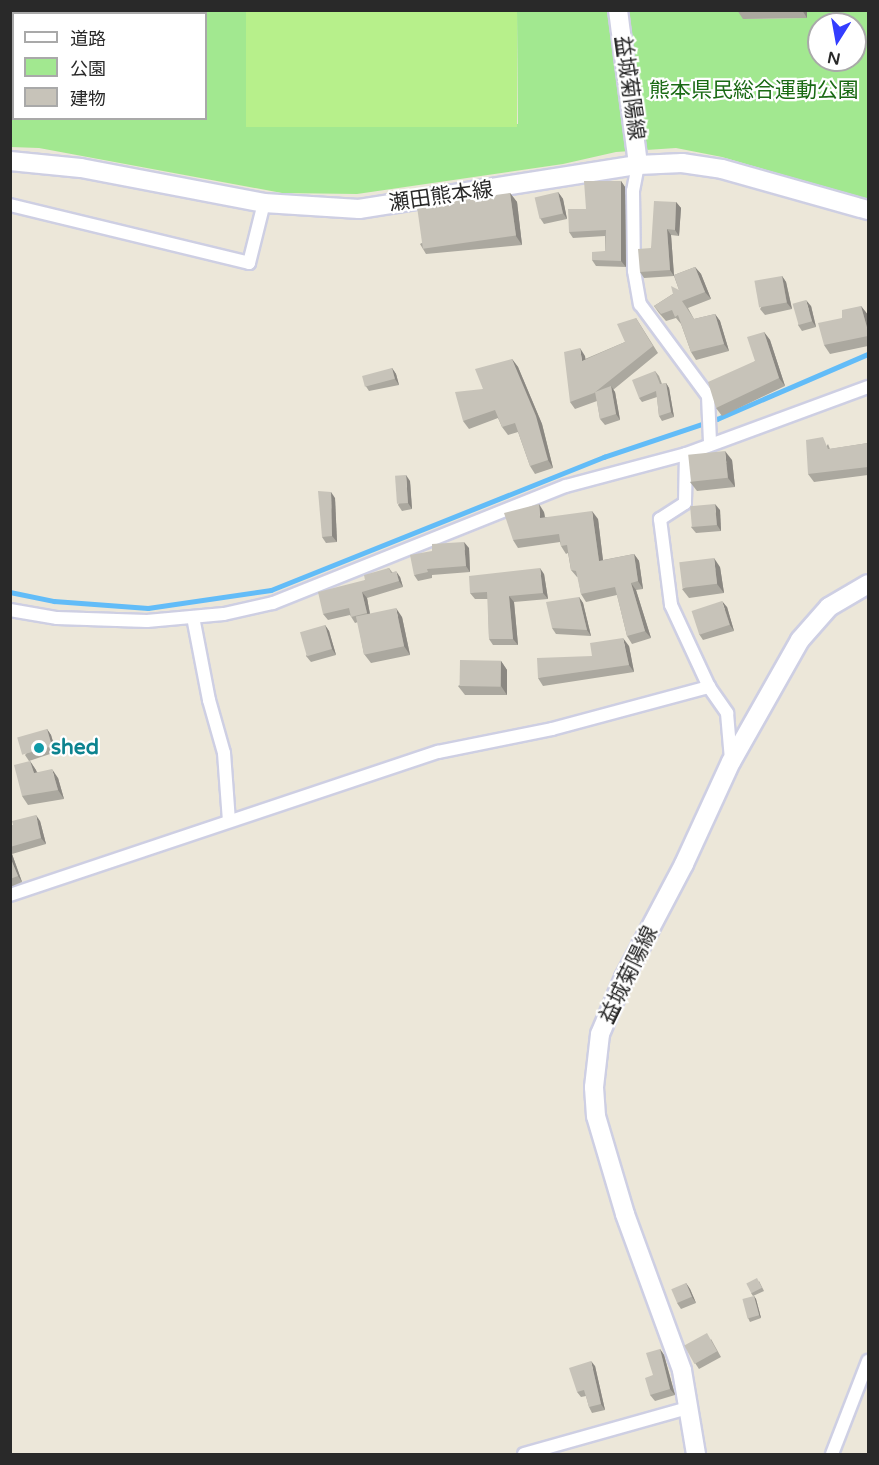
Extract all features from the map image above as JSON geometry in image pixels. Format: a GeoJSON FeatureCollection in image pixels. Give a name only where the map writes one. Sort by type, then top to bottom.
{"type":"FeatureCollection","features":[{"type":"Feature","properties":{"kind":"main road","name":"益城菊陽線"},"geometry":{"type":"LineString","coordinates":[[618,10],[638,165]]}},
{"type":"Feature","properties":{"kind":"main road","name":"瀬田熊本線"},"geometry":{"type":"LineString","coordinates":[[10,160],[81,168],[264,203],[359,209],[638,165],[682,163],[722,169],[868,210]]}},
{"type":"Feature","properties":{"kind":"main road","name":"益城菊陽線"},"geometry":{"type":"LineString","coordinates":[[696,1455],[682,1370],[625,1214],[596,1116],[596,1061],[610,1009],[731,762],[800,640],[829,607],[868,584]]}},
{"type":"Feature","properties":{"kind":"street"},"geometry":{"type":"LineString","coordinates":[[638,165],[633,191],[633,225],[634,271],[640,304],[708,396],[710,442]]}},
{"type":"Feature","properties":{"kind":"street"},"geometry":{"type":"LineString","coordinates":[[10,205],[249,263],[264,203]]}},
{"type":"Feature","properties":{"kind":"street"},"geometry":{"type":"LineString","coordinates":[[10,610],[57,618],[147,621],[193,617],[273,603],[566,486],[686,454],[710,442],[868,387]]}},
{"type":"Feature","properties":{"kind":"street"},"geometry":{"type":"LineString","coordinates":[[686,454],[685,503],[660,519],[671,605],[709,687],[727,712],[731,762]]}},
{"type":"Feature","properties":{"kind":"street"},"geometry":{"type":"LineString","coordinates":[[193,617],[208,700],[224,753],[229,822]]}},
{"type":"Feature","properties":{"kind":"street"},"geometry":{"type":"LineString","coordinates":[[10,894],[438,752],[552,729],[709,687]]}},
{"type":"Feature","properties":{"kind":"street"},"geometry":{"type":"LineString","coordinates":[[832,1455],[868,1361]]}},
{"type":"Feature","properties":{"kind":"street"},"geometry":{"type":"LineString","coordinates":[[524,1455],[688,1408]]}},
{"type":"Feature","properties":{"kind":"green space"},"geometry":{"type":"Polygon","coordinates":[[[133,10],[134,12],[12,12],[11,110],[11,11],[133,10]]]}},
{"type":"Feature","properties":{"kind":"green space","name":"熊本県民総合運動公園"},"geometry":{"type":"Polygon","coordinates":[[[743,10],[743,19],[807,18],[807,72],[867,72],[867,12],[807,11],[868,11],[868,200],[722,157],[676,148],[616,152],[563,164],[357,194],[282,193],[39,148],[11,147],[11,110],[12,120],[207,120],[207,12],[133,11],[246,11],[247,127],[518,124],[517,11],[743,10]]]}},
{"type":"Feature","properties":{"kind":"green space"},"geometry":{"type":"Polygon","coordinates":[[[246,11],[517,11],[517,127],[246,127],[246,11]]]}},
{"type":"Feature","properties":{"kind":"building"},"geometry":{"type":"Polygon","coordinates":[[[584,181],[621,181],[621,261],[592,260],[592,252],[605,251],[606,230],[569,232],[568,209],[586,209],[584,181]]]}},
{"type":"Feature","properties":{"kind":"building"},"geometry":{"type":"Polygon","coordinates":[[[558,192],[563,213],[540,219],[535,197],[558,192]]]}},
{"type":"Feature","properties":{"kind":"building"},"geometry":{"type":"Polygon","coordinates":[[[510,193],[516,236],[423,249],[417,206],[510,193]]]}},
{"type":"Feature","properties":{"kind":"building"},"geometry":{"type":"Polygon","coordinates":[[[654,201],[676,202],[675,230],[667,229],[670,270],[640,272],[638,249],[651,248],[654,201]]]}},
{"type":"Feature","properties":{"kind":"building"},"geometry":{"type":"Polygon","coordinates":[[[695,267],[705,292],[682,301],[694,319],[715,314],[724,344],[691,352],[678,315],[675,317],[672,310],[661,314],[654,306],[673,294],[671,286],[679,290],[674,275],[695,267]]]}},
{"type":"Feature","properties":{"kind":"building"},"geometry":{"type":"Polygon","coordinates":[[[782,276],[787,303],[759,307],[754,281],[782,276]]]}},
{"type":"Feature","properties":{"kind":"building"},"geometry":{"type":"Polygon","coordinates":[[[806,300],[812,321],[799,325],[793,304],[806,300]]]}},
{"type":"Feature","properties":{"kind":"building"},"geometry":{"type":"Polygon","coordinates":[[[861,306],[868,336],[824,345],[818,323],[842,318],[842,310],[861,306]]]}},
{"type":"Feature","properties":{"kind":"building"},"geometry":{"type":"Polygon","coordinates":[[[636,318],[653,346],[594,393],[570,402],[564,352],[580,348],[582,361],[625,342],[617,324],[636,318]]]}},
{"type":"Feature","properties":{"kind":"building"},"geometry":{"type":"Polygon","coordinates":[[[764,332],[779,378],[716,408],[708,382],[755,361],[747,337],[764,332]]]}},
{"type":"Feature","properties":{"kind":"building"},"geometry":{"type":"Polygon","coordinates":[[[512,359],[536,416],[548,460],[530,466],[515,423],[502,427],[495,410],[463,421],[455,392],[483,389],[475,369],[512,359]]]}},
{"type":"Feature","properties":{"kind":"building"},"geometry":{"type":"Polygon","coordinates":[[[392,368],[395,379],[365,387],[362,376],[392,368]]]}},
{"type":"Feature","properties":{"kind":"building"},"geometry":{"type":"Polygon","coordinates":[[[655,371],[660,384],[666,383],[671,412],[659,416],[656,391],[639,398],[632,380],[655,371]]]}},
{"type":"Feature","properties":{"kind":"building"},"geometry":{"type":"Polygon","coordinates":[[[611,386],[616,414],[600,419],[595,392],[611,386]]]}},
{"type":"Feature","properties":{"kind":"building"},"geometry":{"type":"Polygon","coordinates":[[[823,437],[828,449],[868,443],[868,467],[808,474],[806,440],[823,437]]]}},
{"type":"Feature","properties":{"kind":"building"},"geometry":{"type":"Polygon","coordinates":[[[725,451],[728,478],[691,482],[688,455],[725,451]]]}},
{"type":"Feature","properties":{"kind":"building"},"geometry":{"type":"Polygon","coordinates":[[[406,475],[408,503],[397,504],[395,476],[406,475]]]}},
{"type":"Feature","properties":{"kind":"building"},"geometry":{"type":"Polygon","coordinates":[[[318,491],[331,492],[332,536],[322,537],[318,491]]]}},
{"type":"Feature","properties":{"kind":"building"},"geometry":{"type":"Polygon","coordinates":[[[539,504],[540,518],[592,511],[599,561],[634,554],[638,581],[631,583],[645,631],[627,636],[615,587],[581,594],[576,571],[571,570],[567,545],[561,546],[559,534],[513,540],[504,513],[539,504]]]}},
{"type":"Feature","properties":{"kind":"building"},"geometry":{"type":"Polygon","coordinates":[[[715,504],[717,525],[692,527],[690,506],[715,504]]]}},
{"type":"Feature","properties":{"kind":"building"},"geometry":{"type":"Polygon","coordinates":[[[464,542],[466,566],[427,569],[428,572],[414,575],[410,555],[432,551],[432,544],[464,542]]]}},
{"type":"Feature","properties":{"kind":"building"},"geometry":{"type":"Polygon","coordinates":[[[714,558],[717,584],[682,588],[679,562],[714,558]]]}},
{"type":"Feature","properties":{"kind":"building"},"geometry":{"type":"Polygon","coordinates":[[[389,568],[391,573],[396,571],[399,581],[362,592],[367,613],[351,617],[349,608],[323,614],[318,592],[365,580],[364,575],[389,568]]]}},
{"type":"Feature","properties":{"kind":"building"},"geometry":{"type":"Polygon","coordinates":[[[540,568],[543,593],[509,596],[513,639],[489,639],[487,592],[470,593],[469,576],[540,568]]]}},
{"type":"Feature","properties":{"kind":"building"},"geometry":{"type":"Polygon","coordinates":[[[579,597],[587,630],[552,628],[546,602],[579,597]]]}},
{"type":"Feature","properties":{"kind":"building"},"geometry":{"type":"Polygon","coordinates":[[[722,601],[730,625],[699,635],[692,611],[722,601]]]}},
{"type":"Feature","properties":{"kind":"building"},"geometry":{"type":"Polygon","coordinates":[[[396,608],[404,646],[364,655],[356,617],[396,608]]]}},
{"type":"Feature","properties":{"kind":"building"},"geometry":{"type":"Polygon","coordinates":[[[325,625],[332,649],[307,656],[300,632],[325,625]]]}},
{"type":"Feature","properties":{"kind":"building"},"geometry":{"type":"Polygon","coordinates":[[[623,638],[629,665],[538,678],[537,658],[592,656],[590,643],[623,638]]]}},
{"type":"Feature","properties":{"kind":"building"},"geometry":{"type":"Polygon","coordinates":[[[460,660],[501,661],[501,687],[460,686],[460,660]]]}},
{"type":"Feature","properties":{"kind":"building"},"geometry":{"type":"Polygon","coordinates":[[[47,729],[52,746],[22,755],[17,738],[47,729]]]}},
{"type":"Feature","properties":{"kind":"building"},"geometry":{"type":"Polygon","coordinates":[[[30,761],[34,773],[52,769],[58,790],[22,796],[14,765],[30,761]]]}},
{"type":"Feature","properties":{"kind":"building"},"geometry":{"type":"Polygon","coordinates":[[[36,815],[41,838],[10,847],[12,821],[36,815]]]}},
{"type":"Feature","properties":{"kind":"building"},"geometry":{"type":"Polygon","coordinates":[[[10,857],[18,876],[10,879],[10,857]]]}},
{"type":"Feature","properties":{"kind":"building"},"geometry":{"type":"Polygon","coordinates":[[[757,1278],[762,1288],[751,1293],[746,1283],[757,1278]]]}},
{"type":"Feature","properties":{"kind":"building"},"geometry":{"type":"Polygon","coordinates":[[[686,1283],[692,1297],[677,1303],[671,1289],[686,1283]]]}},
{"type":"Feature","properties":{"kind":"building"},"geometry":{"type":"Polygon","coordinates":[[[754,1296],[759,1315],[748,1318],[742,1299],[754,1296]]]}},
{"type":"Feature","properties":{"kind":"building"},"geometry":{"type":"Polygon","coordinates":[[[707,1333],[717,1351],[694,1364],[684,1346],[707,1333]]]}},
{"type":"Feature","properties":{"kind":"building"},"geometry":{"type":"Polygon","coordinates":[[[660,1349],[670,1389],[650,1395],[645,1378],[653,1375],[646,1353],[660,1349]]]}},
{"type":"Feature","properties":{"kind":"building"},"geometry":{"type":"Polygon","coordinates":[[[591,1361],[601,1404],[589,1407],[584,1390],[577,1392],[569,1368],[591,1361]]]}},
{"type":"Feature","properties":{"kind":"waterway"},"geometry":{"type":"LineString","coordinates":[[10,592],[54,601],[148,608],[271,590],[604,457],[717,419],[868,354]]}},
{"type":"Feature","properties":{"kind":"place","name":"shed"},"geometry":{"type":"Point","coordinates":[39,748]}}]}
